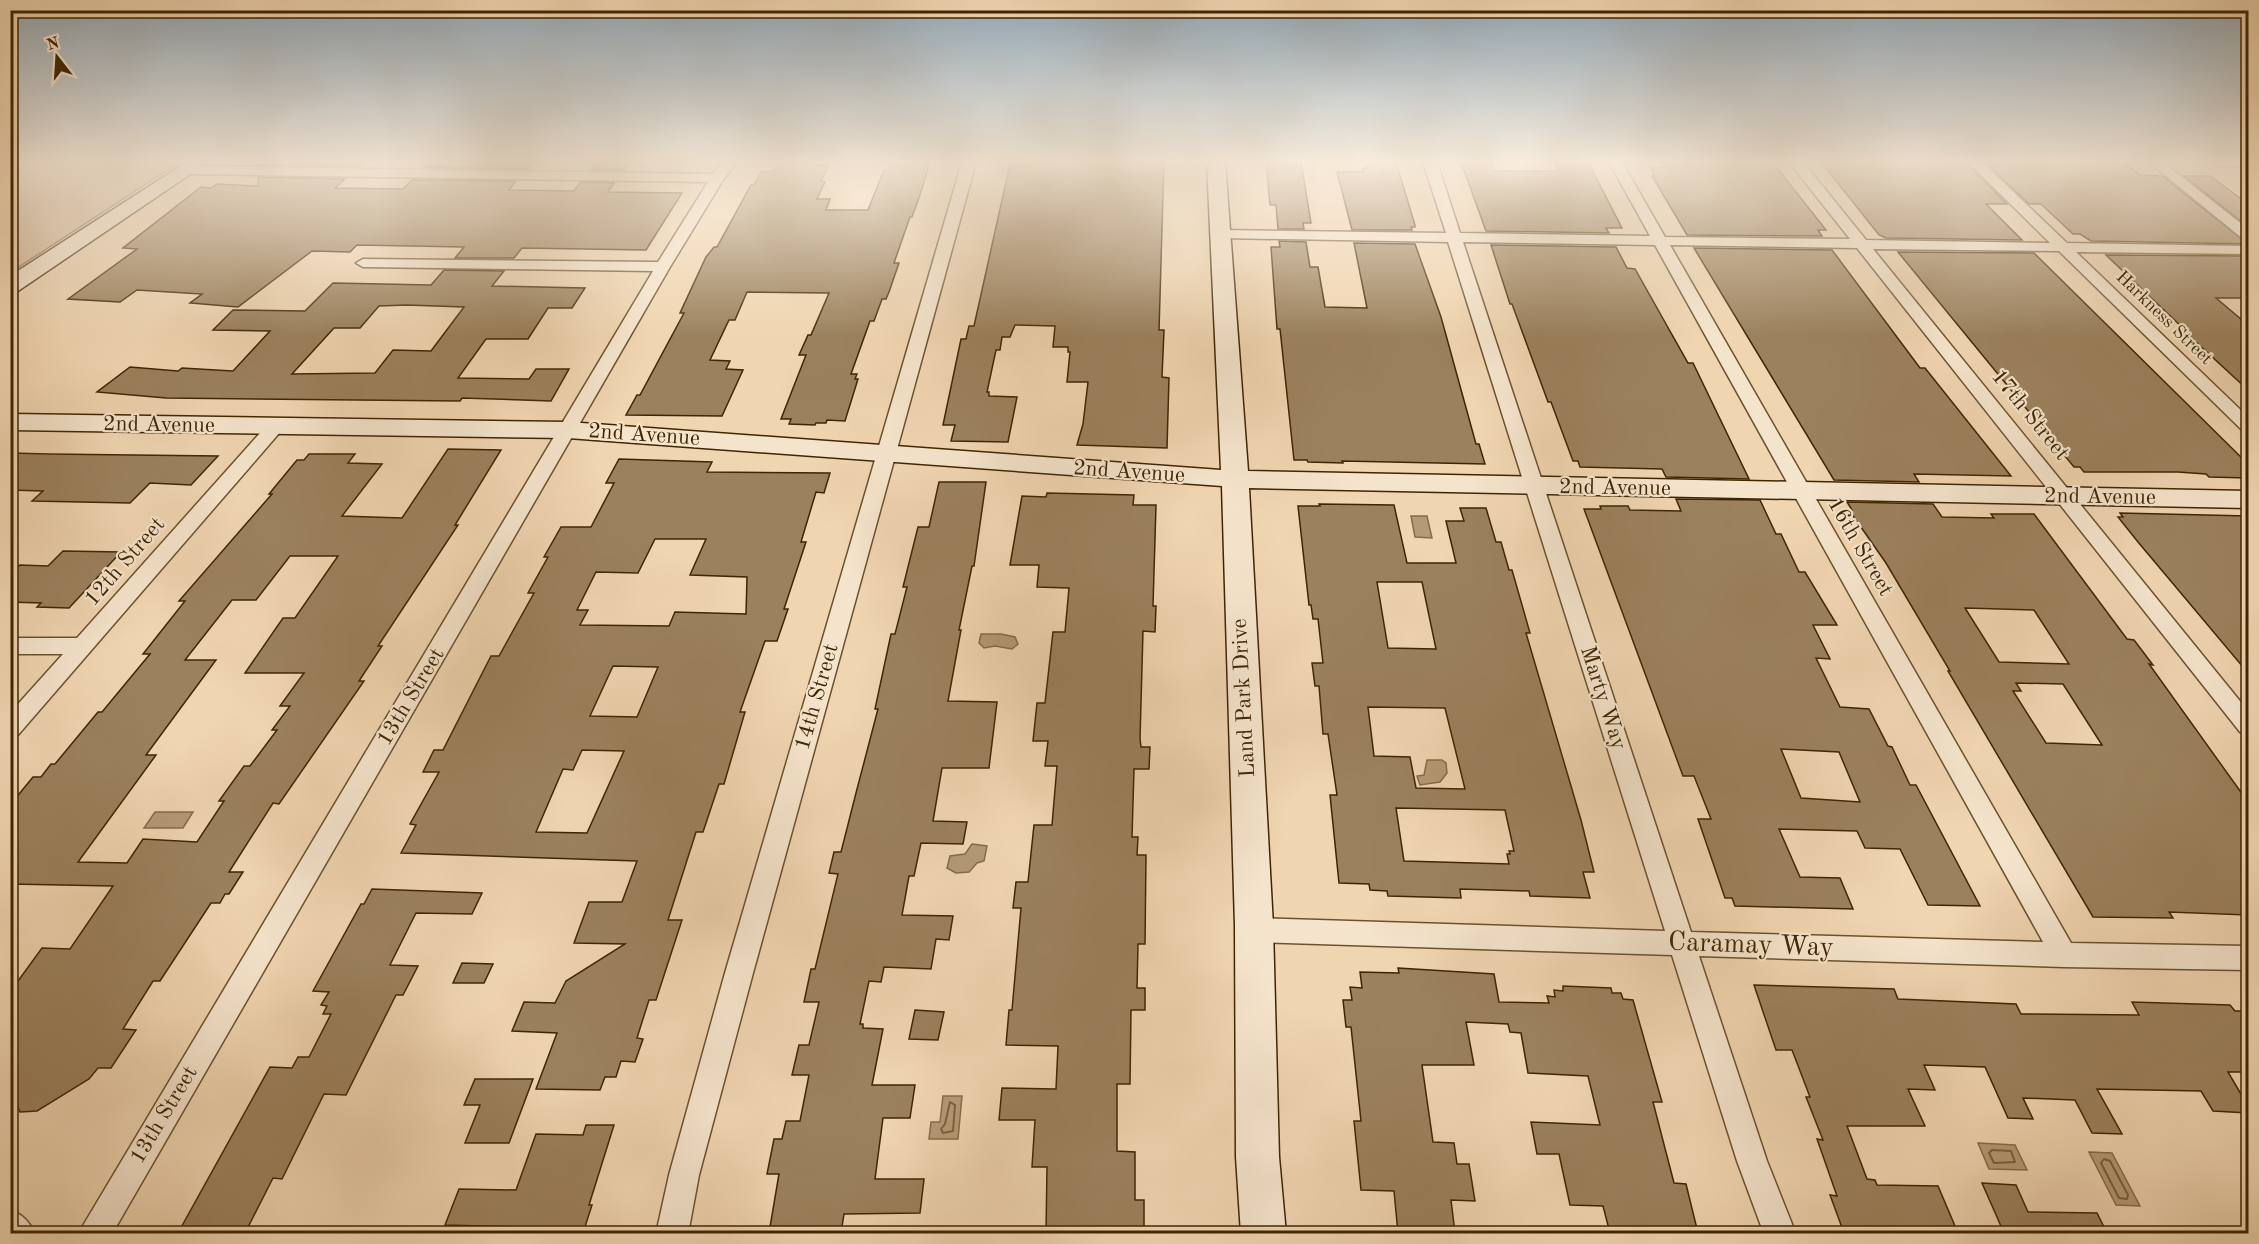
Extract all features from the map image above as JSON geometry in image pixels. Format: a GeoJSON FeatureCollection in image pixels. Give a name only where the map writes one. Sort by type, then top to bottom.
{"type":"FeatureCollection","features":[{"type":"Feature","properties":{"kind":"street"},"geometry":{"type":"LineString","coordinates":[[10,286],[111,220]]}},
{"type":"Feature","properties":{"kind":"street","name":"13th Street"},"geometry":{"type":"LineString","coordinates":[[94,1233],[693,220]]}},
{"type":"Feature","properties":{"kind":"street","name":"14th Street"},"geometry":{"type":"LineString","coordinates":[[672,1233],[684,1175],[730,1005],[952,220]]}},
{"type":"Feature","properties":{"kind":"street","name":"Land Park Drive"},"geometry":{"type":"LineString","coordinates":[[1220,220],[1254,930],[1257,1110],[1264,1233]]}},
{"type":"Feature","properties":{"kind":"street","name":"Marty Way"},"geometry":{"type":"LineString","coordinates":[[1449,220],[1752,1161],[1780,1233]]}},
{"type":"Feature","properties":{"kind":"street","name":"16th Street"},"geometry":{"type":"LineString","coordinates":[[1649,220],[2064,955]]}},
{"type":"Feature","properties":{"kind":"street","name":"17th Street"},"geometry":{"type":"LineString","coordinates":[[1844,220],[2248,726]]}},
{"type":"Feature","properties":{"kind":"street","name":"Harkness Street"},"geometry":{"type":"LineString","coordinates":[[2036,220],[2248,426]]}},
{"type":"Feature","properties":{"kind":"street"},"geometry":{"type":"LineString","coordinates":[[2228,220],[2248,236]]}},
{"type":"Feature","properties":{"kind":"street"},"geometry":{"type":"LineString","coordinates":[[1221,234],[2248,250]]}},
{"type":"Feature","properties":{"kind":"street"},"geometry":{"type":"LineString","coordinates":[[363,263],[663,267]]}},
{"type":"Feature","properties":{"kind":"street","name":"2nd Avenue"},"geometry":{"type":"LineString","coordinates":[[10,422],[568,430],[1234,479],[2248,500]]}},
{"type":"Feature","properties":{"kind":"street","name":"12th Street"},"geometry":{"type":"LineString","coordinates":[[10,729],[276,427]]}},
{"type":"Feature","properties":{"kind":"street"},"geometry":{"type":"LineString","coordinates":[[10,646],[82,646]]}},
{"type":"Feature","properties":{"kind":"street","name":"Caramay Way"},"geometry":{"type":"LineString","coordinates":[[1254,930],[2064,955],[2248,958]]}},
{"type":"Feature","properties":{"kind":"street"},"geometry":{"type":"LineString","coordinates":[[10,1225],[19,1233]]}},
{"type":"Feature","properties":{"kind":"shaded area"},"geometry":{"type":"Polygon","coordinates":[[[11,220],[91,220],[11,272],[11,220]]]}},
{"type":"Feature","properties":{"kind":"water"},"geometry":{"type":"Polygon","coordinates":[[[1411,516],[1427,516],[1432,538],[1415,537],[1411,516]]]}},
{"type":"Feature","properties":{"kind":"water"},"geometry":{"type":"Polygon","coordinates":[[[981,634],[1015,637],[1018,644],[1012,649],[995,646],[984,648],[979,643],[981,634]]]}},
{"type":"Feature","properties":{"kind":"water"},"geometry":{"type":"Polygon","coordinates":[[[1427,760],[1442,760],[1446,763],[1447,773],[1440,782],[1420,785],[1417,776],[1424,775],[1427,760]]]}},
{"type":"Feature","properties":{"kind":"water"},"geometry":{"type":"Polygon","coordinates":[[[155,812],[193,812],[183,828],[144,828],[155,812]]]}},
{"type":"Feature","properties":{"kind":"water"},"geometry":{"type":"Polygon","coordinates":[[[972,844],[987,846],[984,861],[977,863],[969,872],[956,873],[947,868],[950,856],[965,854],[972,844]]]}},
{"type":"Feature","properties":{"kind":"water"},"geometry":{"type":"Polygon","coordinates":[[[943,1096],[962,1096],[958,1139],[929,1139],[931,1122],[940,1122],[943,1096]]]}},
{"type":"Feature","properties":{"kind":"water"},"geometry":{"type":"Polygon","coordinates":[[[1978,1143],[2015,1145],[2027,1170],[1989,1169],[1978,1143]]]}},
{"type":"Feature","properties":{"kind":"water"},"geometry":{"type":"Polygon","coordinates":[[[2089,1152],[2112,1153],[2140,1206],[2116,1205],[2089,1152]]]}},
{"type":"Feature","properties":{"kind":"building"},"geometry":{"type":"Polygon","coordinates":[[[159,220],[665,220],[646,250],[522,248],[514,258],[455,258],[464,247],[357,245],[350,252],[312,251],[238,307],[190,303],[202,294],[137,290],[120,302],[68,299],[137,249],[123,248],[159,220]]]}},
{"type":"Feature","properties":{"kind":"building"},"geometry":{"type":"Polygon","coordinates":[[[732,220],[909,220],[894,263],[899,263],[889,292],[886,299],[882,299],[874,321],[870,321],[851,374],[857,374],[855,379],[858,379],[845,421],[827,420],[826,423],[815,425],[789,424],[791,419],[781,419],[806,355],[799,355],[808,335],[811,335],[829,293],[747,292],[735,320],[729,320],[710,360],[730,361],[726,369],[743,370],[722,416],[626,415],[637,395],[640,395],[684,313],[680,313],[706,257],[714,247],[717,247],[732,220]]]}},
{"type":"Feature","properties":{"kind":"building"},"geometry":{"type":"Polygon","coordinates":[[[998,220],[1162,220],[1159,330],[1164,330],[1162,377],[1169,378],[1167,448],[1077,445],[1083,424],[1088,382],[1067,382],[1070,352],[1068,352],[1068,347],[1053,347],[1055,326],[1015,325],[1010,337],[1002,337],[1000,350],[996,350],[987,392],[989,396],[1017,397],[1008,442],[951,441],[955,425],[943,425],[961,339],[966,339],[969,326],[974,326],[998,220]]]}},
{"type":"Feature","properties":{"kind":"building"},"geometry":{"type":"Polygon","coordinates":[[[1277,220],[1311,220],[1311,223],[1303,223],[1304,229],[1278,229],[1277,220]]]}},
{"type":"Feature","properties":{"kind":"building"},"geometry":{"type":"Polygon","coordinates":[[[1349,220],[1414,220],[1415,225],[1411,227],[1412,230],[1352,230],[1349,220]]]}},
{"type":"Feature","properties":{"kind":"building"},"geometry":{"type":"Polygon","coordinates":[[[1482,220],[1618,220],[1622,228],[1606,228],[1609,233],[1486,231],[1482,220]]]}},
{"type":"Feature","properties":{"kind":"building"},"geometry":{"type":"Polygon","coordinates":[[[1678,220],[1818,220],[1826,230],[1818,230],[1822,236],[1687,235],[1678,220]]]}},
{"type":"Feature","properties":{"kind":"building"},"geometry":{"type":"Polygon","coordinates":[[[1867,220],[2002,220],[2022,240],[1886,238],[1879,235],[1867,220]]]}},
{"type":"Feature","properties":{"kind":"building"},"geometry":{"type":"Polygon","coordinates":[[[2058,220],[2218,220],[2248,244],[2091,241],[2080,234],[2073,234],[2058,220]]]}},
{"type":"Feature","properties":{"kind":"building"},"geometry":{"type":"Polygon","coordinates":[[[2239,220],[2248,220],[2248,227],[2239,220]]]}},
{"type":"Feature","properties":{"kind":"building"},"geometry":{"type":"Polygon","coordinates":[[[1279,241],[1306,242],[1310,267],[1318,267],[1325,307],[1367,308],[1354,243],[1415,244],[1441,317],[1476,444],[1479,444],[1485,464],[1342,461],[1343,463],[1294,460],[1280,329],[1277,329],[1271,247],[1280,247],[1279,241]]]}},
{"type":"Feature","properties":{"kind":"building"},"geometry":{"type":"Polygon","coordinates":[[[1491,245],[1616,247],[1627,268],[1635,269],[1688,363],[1693,363],[1749,479],[1666,477],[1662,469],[1580,467],[1578,461],[1573,461],[1551,402],[1548,402],[1512,304],[1510,304],[1491,245]]]}},
{"type":"Feature","properties":{"kind":"building"},"geometry":{"type":"Polygon","coordinates":[[[1694,248],[1832,250],[1920,368],[1925,368],[2011,476],[1914,474],[1919,482],[1834,480],[1694,248]]]}},
{"type":"Feature","properties":{"kind":"building"},"geometry":{"type":"Polygon","coordinates":[[[1898,252],[2034,253],[2248,464],[2248,478],[2209,477],[2206,474],[2178,472],[2084,472],[2080,467],[2074,467],[1898,252]]]}},
{"type":"Feature","properties":{"kind":"building"},"geometry":{"type":"Polygon","coordinates":[[[2106,255],[2248,256],[2248,298],[2216,298],[2248,325],[2248,390],[2183,330],[2185,330],[2106,255]]]}},
{"type":"Feature","properties":{"kind":"building"},"geometry":{"type":"Polygon","coordinates":[[[444,270],[504,271],[492,286],[585,288],[572,308],[548,308],[528,339],[486,339],[458,378],[529,379],[536,369],[569,369],[551,401],[462,398],[460,401],[166,398],[97,392],[130,367],[178,371],[182,368],[233,371],[270,331],[213,330],[233,310],[305,311],[333,283],[431,285],[444,270]],[[379,306],[360,328],[334,328],[292,374],[375,373],[393,350],[431,351],[464,307],[379,306]]]}},
{"type":"Feature","properties":{"kind":"building"},"geometry":{"type":"Polygon","coordinates":[[[448,449],[501,450],[455,525],[458,525],[378,646],[382,646],[359,681],[364,681],[279,804],[273,803],[229,872],[243,872],[229,894],[225,894],[220,903],[211,903],[160,981],[153,981],[123,1029],[136,1030],[111,1068],[98,1068],[89,1079],[37,1111],[20,1112],[14,1098],[10,1096],[10,992],[42,948],[70,949],[113,886],[10,884],[10,805],[33,777],[41,777],[51,764],[55,764],[98,712],[102,712],[150,654],[143,654],[185,601],[179,601],[272,494],[269,494],[297,460],[304,460],[309,454],[355,454],[348,463],[382,464],[342,516],[402,518],[448,449]],[[290,556],[256,600],[232,600],[185,660],[216,660],[146,755],[156,755],[78,862],[127,863],[143,839],[197,842],[224,801],[219,801],[244,766],[250,766],[277,730],[272,730],[290,706],[280,706],[304,673],[245,673],[283,618],[295,618],[338,556],[290,556]]]}},
{"type":"Feature","properties":{"kind":"building"},"geometry":{"type":"Polygon","coordinates":[[[10,453],[218,456],[191,485],[150,483],[130,503],[32,501],[43,491],[10,490],[10,453]]]}},
{"type":"Feature","properties":{"kind":"building"},"geometry":{"type":"Polygon","coordinates":[[[619,459],[712,462],[707,472],[830,473],[824,493],[816,492],[801,542],[806,542],[784,609],[788,609],[777,641],[765,641],[740,712],[745,712],[724,784],[719,784],[703,832],[696,832],[668,920],[682,920],[656,1000],[649,1000],[637,1038],[643,1039],[635,1062],[621,1061],[616,1077],[605,1077],[600,1090],[536,1089],[557,1033],[512,1031],[524,1002],[555,1003],[566,981],[625,944],[574,943],[589,902],[622,902],[637,861],[401,853],[416,825],[410,824],[439,772],[423,772],[434,750],[443,750],[491,656],[499,656],[534,593],[528,593],[561,527],[591,527],[614,483],[606,483],[619,459]],[[655,539],[638,573],[596,572],[577,610],[588,610],[580,625],[669,626],[675,612],[746,614],[747,577],[690,575],[706,539],[655,539]],[[613,666],[590,716],[637,717],[658,667],[613,666]],[[582,750],[573,770],[563,769],[536,832],[587,833],[624,751],[582,750]]]}},
{"type":"Feature","properties":{"kind":"building"},"geometry":{"type":"Polygon","coordinates":[[[939,482],[986,482],[974,566],[972,566],[959,630],[961,630],[948,701],[997,702],[989,768],[942,768],[933,821],[967,822],[963,844],[921,843],[914,876],[909,876],[902,915],[953,916],[949,940],[936,939],[931,969],[884,967],[881,982],[869,981],[860,1024],[863,1024],[863,1028],[883,1029],[872,1085],[915,1085],[910,1118],[883,1118],[875,1179],[924,1179],[920,1213],[844,1214],[841,1233],[769,1233],[779,1174],[767,1174],[774,1139],[782,1139],[786,1121],[800,1121],[809,1075],[792,1075],[799,1045],[809,1045],[819,1002],[804,1002],[811,969],[815,969],[838,874],[829,873],[834,852],[841,852],[878,709],[875,709],[891,634],[895,634],[907,587],[903,587],[918,527],[929,527],[939,482]]]}},
{"type":"Feature","properties":{"kind":"building"},"geometry":{"type":"Polygon","coordinates":[[[1047,493],[1134,495],[1133,505],[1156,505],[1153,606],[1156,606],[1155,632],[1143,631],[1140,739],[1141,747],[1150,747],[1149,769],[1134,769],[1132,837],[1138,837],[1137,855],[1146,855],[1145,944],[1138,944],[1137,988],[1145,988],[1145,1010],[1131,1010],[1130,1084],[1117,1084],[1117,1151],[1135,1152],[1135,1200],[1144,1200],[1144,1230],[1137,1230],[1137,1233],[1046,1233],[1047,1167],[1032,1167],[1035,1120],[999,1120],[1002,1088],[1056,1089],[1058,1046],[1006,1045],[1009,1010],[1012,1010],[1021,908],[1013,908],[1016,882],[1028,882],[1034,825],[1052,825],[1057,766],[1045,766],[1048,741],[1033,741],[1037,703],[1045,703],[1053,632],[1065,632],[1069,588],[1037,587],[1039,565],[1010,565],[1022,496],[1046,497],[1047,493]]]}},
{"type":"Feature","properties":{"kind":"building"},"geometry":{"type":"Polygon","coordinates":[[[1676,499],[1760,500],[1776,534],[1781,534],[1799,572],[1805,572],[1837,625],[1813,625],[1830,659],[1816,658],[1840,707],[1869,709],[1888,746],[1892,747],[1910,785],[1916,785],[1980,906],[1928,905],[1900,849],[1865,848],[1857,831],[1779,829],[1800,877],[1840,878],[1853,909],[1735,906],[1732,898],[1725,898],[1698,819],[1711,819],[1694,776],[1683,776],[1584,509],[1601,509],[1600,506],[1628,506],[1630,510],[1681,511],[1676,499]],[[1781,749],[1801,798],[1860,802],[1839,752],[1781,749]]]}},
{"type":"Feature","properties":{"kind":"building"},"geometry":{"type":"Polygon","coordinates":[[[1847,502],[1933,504],[1942,517],[1994,518],[1991,514],[2034,514],[2127,639],[2134,640],[2153,665],[2149,664],[2248,802],[2248,915],[2169,912],[2173,918],[2093,917],[1886,563],[1849,510],[1852,510],[1847,502]],[[1965,608],[1999,662],[2069,664],[2034,610],[1965,608]],[[2016,683],[2021,691],[2013,691],[2046,743],[2102,745],[2063,684],[2016,683]]]}},
{"type":"Feature","properties":{"kind":"building"},"geometry":{"type":"Polygon","coordinates":[[[1319,504],[1394,505],[1407,563],[1456,563],[1446,521],[1464,521],[1460,508],[1486,508],[1496,542],[1501,542],[1509,570],[1512,570],[1530,633],[1526,633],[1581,820],[1594,872],[1583,872],[1590,898],[1530,896],[1529,891],[1460,889],[1461,898],[1388,896],[1387,891],[1370,890],[1369,884],[1339,883],[1330,795],[1337,795],[1328,734],[1323,734],[1319,686],[1315,686],[1312,663],[1323,663],[1318,619],[1313,619],[1311,605],[1309,605],[1298,506],[1320,506],[1319,504]],[[1377,582],[1388,648],[1436,649],[1422,582],[1377,582]],[[1368,707],[1374,756],[1410,757],[1416,788],[1465,789],[1445,708],[1368,707]],[[1396,808],[1404,861],[1509,864],[1507,854],[1510,854],[1509,851],[1514,851],[1505,810],[1396,808]]]}},
{"type":"Feature","properties":{"kind":"building"},"geometry":{"type":"Polygon","coordinates":[[[2120,513],[2248,516],[2248,673],[2118,517],[2123,517],[2120,513]]]}},
{"type":"Feature","properties":{"kind":"building"},"geometry":{"type":"Polygon","coordinates":[[[63,551],[121,552],[69,608],[37,607],[41,603],[10,602],[10,574],[20,565],[48,566],[63,551]]]}},
{"type":"Feature","properties":{"kind":"building"},"geometry":{"type":"Polygon","coordinates":[[[372,889],[482,893],[472,914],[416,913],[390,965],[418,966],[403,995],[396,995],[346,1095],[324,1094],[282,1179],[273,1178],[245,1233],[178,1233],[270,1067],[292,1068],[298,1057],[309,1057],[331,1014],[323,1014],[327,1006],[321,1005],[329,992],[313,991],[361,904],[364,904],[372,889]]]}},
{"type":"Feature","properties":{"kind":"building"},"geometry":{"type":"Polygon","coordinates":[[[462,963],[493,964],[484,983],[453,983],[462,963]]]}},
{"type":"Feature","properties":{"kind":"building"},"geometry":{"type":"Polygon","coordinates":[[[1398,968],[1494,974],[1499,1002],[1549,1003],[1547,996],[1555,997],[1554,990],[1563,991],[1563,986],[1611,988],[1612,993],[1621,993],[1623,999],[1633,1000],[1662,1102],[1653,1102],[1674,1183],[1686,1184],[1698,1233],[1610,1233],[1603,1206],[1570,1205],[1559,1154],[1537,1154],[1531,1122],[1600,1125],[1588,1076],[1528,1073],[1521,1033],[1510,1032],[1508,1024],[1466,1022],[1474,1065],[1422,1065],[1433,1142],[1454,1143],[1457,1164],[1469,1164],[1475,1201],[1451,1200],[1455,1233],[1398,1233],[1394,1191],[1361,1190],[1354,1121],[1361,1121],[1351,1027],[1346,1027],[1343,1000],[1352,1000],[1350,987],[1362,988],[1360,972],[1399,973],[1398,968]]]}},
{"type":"Feature","properties":{"kind":"building"},"geometry":{"type":"Polygon","coordinates":[[[1754,985],[1894,989],[1898,999],[2016,1004],[2021,1014],[2139,1015],[2132,1002],[2230,1005],[2235,1011],[2248,1011],[2248,1072],[2228,1072],[2248,1106],[2248,1113],[2213,1111],[2201,1091],[2097,1089],[2122,1134],[2092,1133],[2075,1100],[2023,1098],[2033,1119],[2008,1118],[1985,1067],[1924,1065],[1935,1090],[1908,1089],[1925,1126],[1847,1126],[1867,1179],[1875,1180],[1877,1185],[1938,1186],[1958,1233],[1844,1233],[1830,1195],[1837,1196],[1817,1139],[1823,1140],[1806,1097],[1810,1097],[1792,1050],[1776,1050],[1754,985]]]}},
{"type":"Feature","properties":{"kind":"building"},"geometry":{"type":"Polygon","coordinates":[[[915,1010],[944,1012],[938,1040],[909,1039],[915,1010]]]}},
{"type":"Feature","properties":{"kind":"building"},"geometry":{"type":"Polygon","coordinates":[[[475,1079],[533,1079],[509,1143],[465,1143],[480,1105],[464,1105],[475,1079]]]}},
{"type":"Feature","properties":{"kind":"building"},"geometry":{"type":"Polygon","coordinates":[[[586,1125],[614,1125],[589,1205],[592,1205],[583,1233],[522,1233],[524,1227],[445,1225],[459,1189],[516,1190],[536,1134],[583,1135],[586,1125]]]}},
{"type":"Feature","properties":{"kind":"building"},"geometry":{"type":"Polygon","coordinates":[[[1982,1183],[2016,1185],[2028,1212],[2097,1213],[2107,1233],[2004,1233],[1982,1183]]]}}]}
